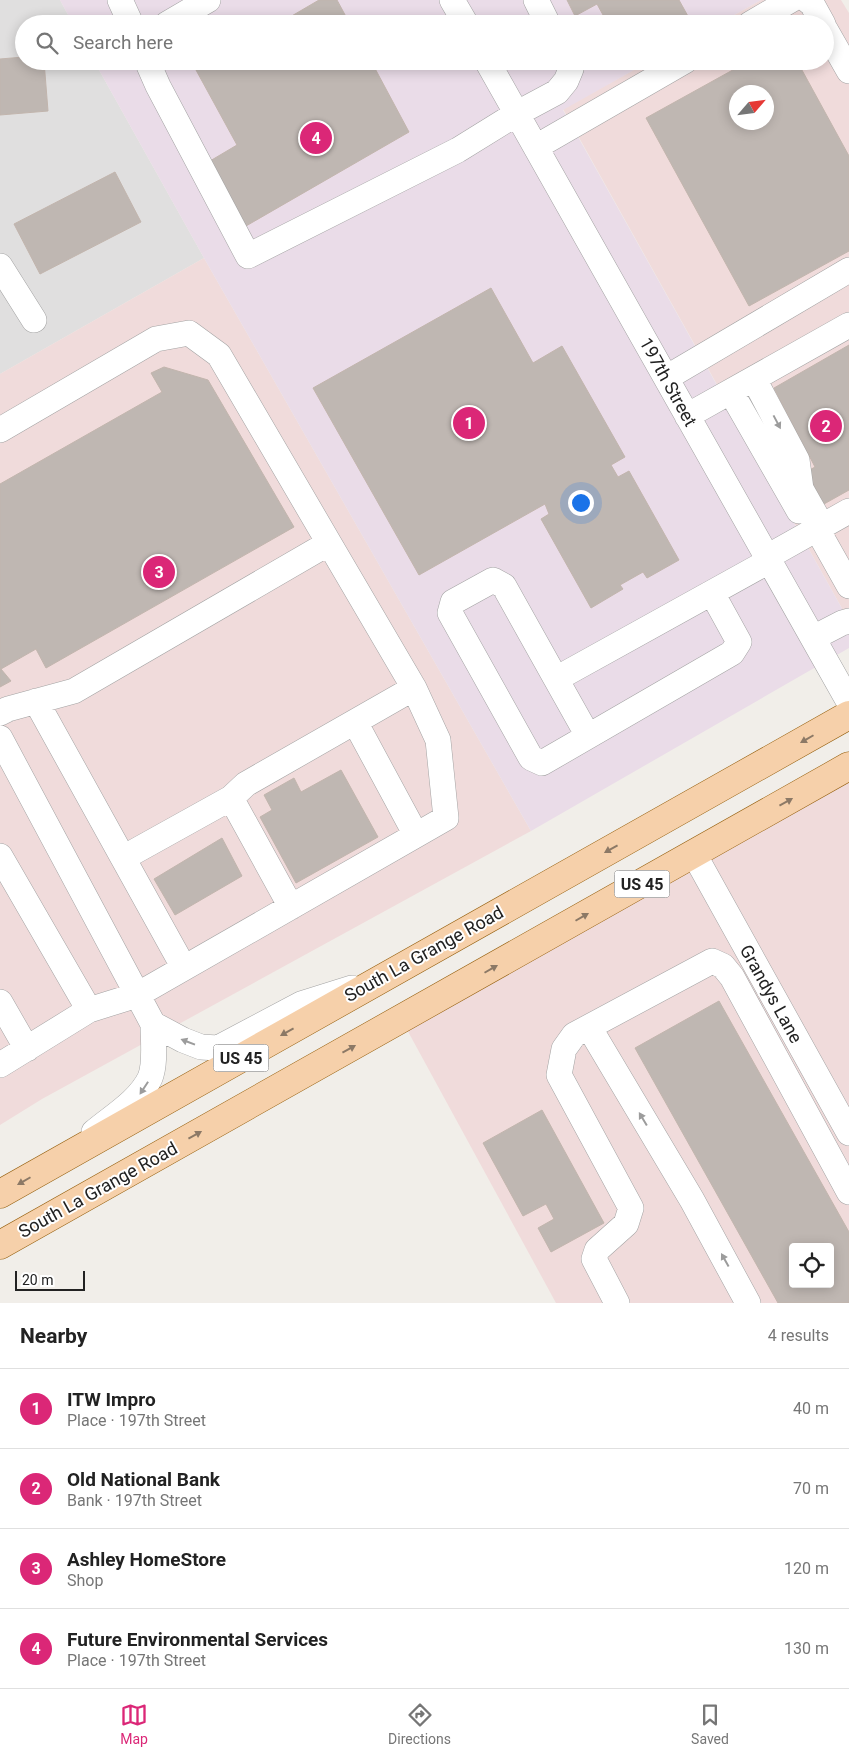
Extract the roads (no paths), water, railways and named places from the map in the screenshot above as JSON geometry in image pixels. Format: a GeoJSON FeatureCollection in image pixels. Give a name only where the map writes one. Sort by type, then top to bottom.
{"type":"FeatureCollection","features":[{"type":"Feature","properties":{"kind":"main road","name":"South La Grange Road"},"geometry":{"type":"LineString","coordinates":[[0,1194],[849,715]]}},
{"type":"Feature","properties":{"kind":"main road","name":"South La Grange Road"},"geometry":{"type":"LineString","coordinates":[[0,1245],[849,766]]}},
{"type":"Feature","properties":{"kind":"street"},"geometry":{"type":"LineString","coordinates":[[120,0],[127,15]]}},
{"type":"Feature","properties":{"kind":"street"},"geometry":{"type":"LineString","coordinates":[[182,15],[208,0]]}},
{"type":"Feature","properties":{"kind":"street"},"geometry":{"type":"LineString","coordinates":[[452,0],[461,15]]}},
{"type":"Feature","properties":{"kind":"street"},"geometry":{"type":"LineString","coordinates":[[536,0],[544,15]]}},
{"type":"Feature","properties":{"kind":"street"},"geometry":{"type":"LineString","coordinates":[[765,15],[791,0]]}},
{"type":"Feature","properties":{"kind":"street"},"geometry":{"type":"LineString","coordinates":[[807,0],[812,4],[818,15]]}},
{"type":"Feature","properties":{"kind":"street"},"geometry":{"type":"LineString","coordinates":[[834,44],[849,71]]}},
{"type":"Feature","properties":{"kind":"street"},"geometry":{"type":"LineString","coordinates":[[151,70],[248,256],[458,150],[516,114],[557,92],[566,81],[570,70]]}},
{"type":"Feature","properties":{"kind":"street","name":"197th Street"},"geometry":{"type":"LineString","coordinates":[[492,70],[849,702]]}},
{"type":"Feature","properties":{"kind":"street"},"geometry":{"type":"LineString","coordinates":[[536,148],[670,70]]}},
{"type":"Feature","properties":{"kind":"street"},"geometry":{"type":"LineString","coordinates":[[0,266],[34,320]]}},
{"type":"Feature","properties":{"kind":"street"},"geometry":{"type":"LineString","coordinates":[[666,378],[849,270]]}},
{"type":"Feature","properties":{"kind":"street"},"geometry":{"type":"LineString","coordinates":[[688,416],[849,325]]}},
{"type":"Feature","properties":{"kind":"street"},"geometry":{"type":"LineString","coordinates":[[0,430],[156,339],[189,333],[219,355],[414,688],[438,740],[446,818],[137,995],[89,1010],[0,1065]]}},
{"type":"Feature","properties":{"kind":"street"},"geometry":{"type":"LineString","coordinates":[[754,379],[797,460],[801,489],[817,529]]}},
{"type":"Feature","properties":{"kind":"street"},"geometry":{"type":"LineString","coordinates":[[731,392],[817,529],[849,586]]}},
{"type":"Feature","properties":{"kind":"street"},"geometry":{"type":"LineString","coordinates":[[556,679],[712,593],[849,511]]}},
{"type":"Feature","properties":{"kind":"street"},"geometry":{"type":"LineString","coordinates":[[0,713],[8,709],[74,691],[329,543]]}},
{"type":"Feature","properties":{"kind":"street"},"geometry":{"type":"LineString","coordinates":[[588,736],[504,586],[493,580],[453,602],[450,614],[531,758],[542,763],[732,653],[739,642],[712,593]]}},
{"type":"Feature","properties":{"kind":"street"},"geometry":{"type":"LineString","coordinates":[[813,638],[849,621]]}},
{"type":"Feature","properties":{"kind":"street"},"geometry":{"type":"LineString","coordinates":[[123,858],[231,798],[246,784],[414,688]]}},
{"type":"Feature","properties":{"kind":"street"},"geometry":{"type":"LineString","coordinates":[[36,701],[184,968]]}},
{"type":"Feature","properties":{"kind":"street"},"geometry":{"type":"LineString","coordinates":[[355,722],[416,835]]}},
{"type":"Feature","properties":{"kind":"street"},"geometry":{"type":"LineString","coordinates":[[0,738],[153,1024],[154,1054],[150,1077],[138,1096],[53,1164]]}},
{"type":"Feature","properties":{"kind":"street"},"geometry":{"type":"LineString","coordinates":[[231,798],[291,907]]}},
{"type":"Feature","properties":{"kind":"street","name":"Grandys Lane"},"geometry":{"type":"LineString","coordinates":[[694,854],[840,1097],[849,1134]]}},
{"type":"Feature","properties":{"kind":"street"},"geometry":{"type":"LineString","coordinates":[[0,856],[89,1010]]}},
{"type":"Feature","properties":{"kind":"street"},"geometry":{"type":"LineString","coordinates":[[617,1303],[594,1259],[597,1250],[626,1224],[631,1208],[559,1076],[564,1050],[574,1035],[712,961],[716,962],[732,977],[849,1192]]}},
{"type":"Feature","properties":{"kind":"street"},"geometry":{"type":"LineString","coordinates":[[153,1024],[183,1040],[201,1046],[218,1048],[301,1004],[379,980]]}},
{"type":"Feature","properties":{"kind":"street"},"geometry":{"type":"LineString","coordinates":[[0,1002],[27,1049]]}},
{"type":"Feature","properties":{"kind":"street"},"geometry":{"type":"LineString","coordinates":[[589,1027],[692,1200],[748,1303]]}},
{"type":"Feature","properties":{"kind":"place","name":"Future Environmental Services"},"geometry":{"type":"Point","coordinates":[316,138]}},
{"type":"Feature","properties":{"kind":"place","name":"ITW Impro"},"geometry":{"type":"Point","coordinates":[469,423]}},
{"type":"Feature","properties":{"kind":"place","name":"Old National Bank"},"geometry":{"type":"Point","coordinates":[826,426]}},
{"type":"Feature","properties":{"kind":"place","name":"Ashley HomeStore"},"geometry":{"type":"Point","coordinates":[159,572]}}]}
